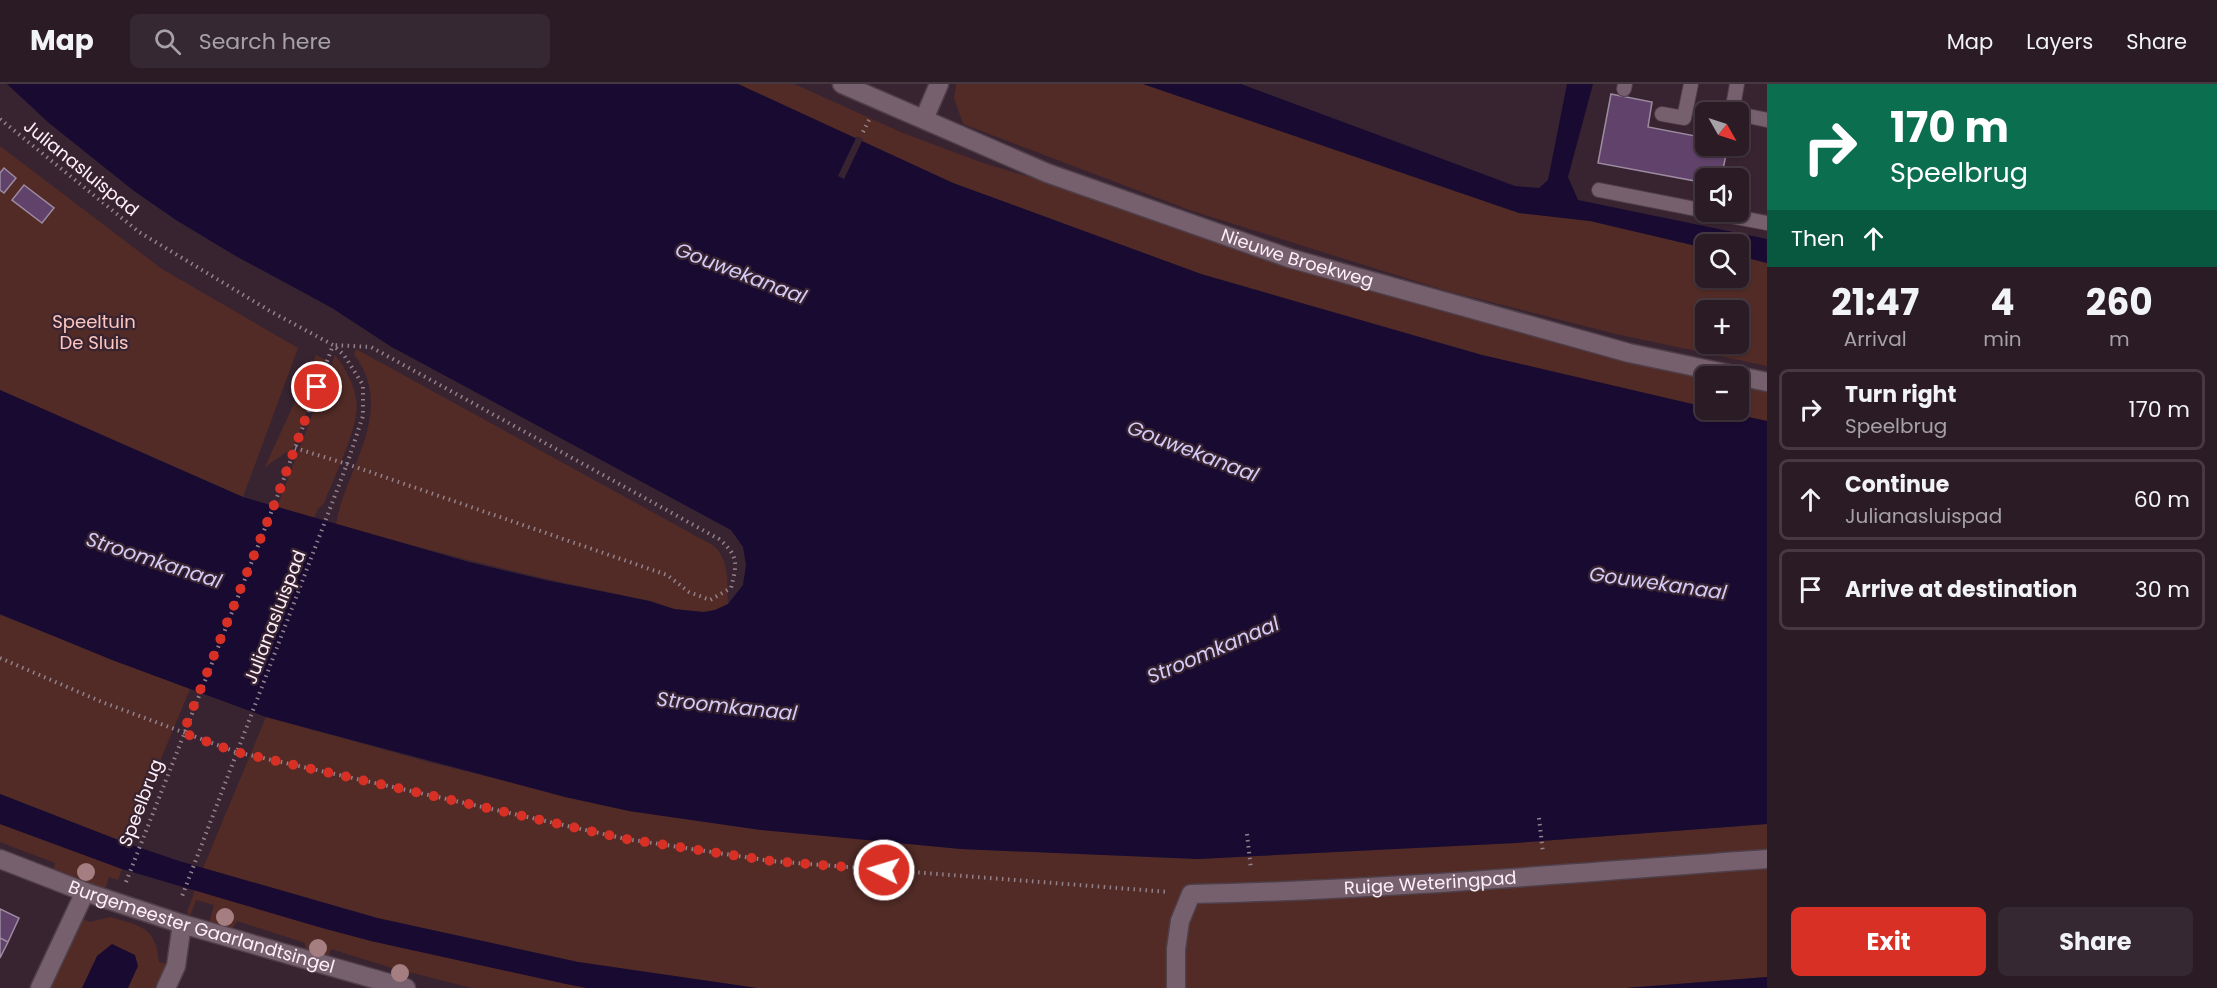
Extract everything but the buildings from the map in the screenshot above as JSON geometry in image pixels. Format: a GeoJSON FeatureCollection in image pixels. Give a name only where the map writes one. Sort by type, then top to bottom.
{"type":"FeatureCollection","features":[{"type":"Feature","properties":{"kind":"street","name":"Nieuwe Broekweg"},"geometry":{"type":"LineString","coordinates":[[842,84],[1047,173],[1289,258],[1629,353],[1767,382]]}},
{"type":"Feature","properties":{"kind":"street"},"geometry":{"type":"LineString","coordinates":[[924,119],[939,84]]}},
{"type":"Feature","properties":{"kind":"street","name":"Burgemeester Gaarlandtsingel"},"geometry":{"type":"LineString","coordinates":[[0,859],[85,892],[182,924],[406,988]]}},
{"type":"Feature","properties":{"kind":"street","name":"Ruige Weteringpad"},"geometry":{"type":"LineString","coordinates":[[1191,894],[1254,893],[1767,859]]}},
{"type":"Feature","properties":{"kind":"street"},"geometry":{"type":"LineString","coordinates":[[40,988],[85,892]]}},
{"type":"Feature","properties":{"kind":"street"},"geometry":{"type":"LineString","coordinates":[[1176,988],[1176,949],[1180,921],[1191,894]]}},
{"type":"Feature","properties":{"kind":"street"},"geometry":{"type":"LineString","coordinates":[[166,988],[176,966],[182,924]]}},
{"type":"Feature","properties":{"kind":"lane"},"geometry":{"type":"LineString","coordinates":[[1662,114],[1684,118],[1691,84]]}},
{"type":"Feature","properties":{"kind":"lane"},"geometry":{"type":"LineString","coordinates":[[1734,102],[1737,84]]}},
{"type":"Feature","properties":{"kind":"lane"},"geometry":{"type":"LineString","coordinates":[[1749,116],[1767,120]]}},
{"type":"Feature","properties":{"kind":"lane"},"geometry":{"type":"LineString","coordinates":[[1599,190],[1695,209]]}},
{"type":"Feature","properties":{"kind":"lane"},"geometry":{"type":"LineString","coordinates":[[1749,219],[1767,223]]}},
{"type":"Feature","properties":{"kind":"path","name":"Julianasluispad"},"geometry":{"type":"LineString","coordinates":[[0,119],[139,232],[270,311],[333,345],[344,355],[363,385],[363,416],[330,514],[179,903]]}},
{"type":"Feature","properties":{"kind":"path"},"geometry":{"type":"LineString","coordinates":[[333,345],[371,347],[719,539],[730,549],[736,565],[731,588],[710,600],[690,592],[667,575],[295,448],[333,345]]}},
{"type":"Feature","properties":{"kind":"path","name":"Speelbrug"},"geometry":{"type":"LineString","coordinates":[[126,882],[295,448]]}},
{"type":"Feature","properties":{"kind":"path"},"geometry":{"type":"LineString","coordinates":[[0,657],[102,702],[236,752],[626,839],[771,861],[1191,894]]}},
{"type":"Feature","properties":{"kind":"path"},"geometry":{"type":"LineString","coordinates":[[1539,818],[1545,875]]}},
{"type":"Feature","properties":{"kind":"path"},"geometry":{"type":"LineString","coordinates":[[1247,834],[1254,893]]}},
{"type":"Feature","properties":{"kind":"green space"},"geometry":{"type":"Polygon","coordinates":[[[738,84],[794,84],[903,133],[983,163],[1056,185],[1354,286],[1695,373],[1695,405],[1482,355],[1201,274],[953,183],[738,84]]]}},
{"type":"Feature","properties":{"kind":"green space"},"geometry":{"type":"Polygon","coordinates":[[[956,84],[1143,84],[1519,213],[1590,221],[1695,246],[1695,288],[1749,288],[1749,258],[1767,263],[1767,366],[1710,354],[1749,354],[1749,300],[1695,300],[1695,351],[1616,334],[1447,291],[1192,211],[963,124],[954,98],[956,84]]]}},
{"type":"Feature","properties":{"kind":"green space","name":"Speeltuin De Sluis"},"geometry":{"type":"Polygon","coordinates":[[[0,146],[162,269],[298,348],[243,497],[0,390],[0,146]]]}},
{"type":"Feature","properties":{"kind":"green space"},"geometry":{"type":"Polygon","coordinates":[[[356,349],[714,546],[725,565],[728,604],[706,612],[672,608],[478,563],[336,524],[341,502],[365,439],[370,418],[371,397],[366,376],[354,354],[356,349]]]}},
{"type":"Feature","properties":{"kind":"green space"},"geometry":{"type":"Polygon","coordinates":[[[316,355],[326,360],[293,448],[265,467],[316,355]]]}},
{"type":"Feature","properties":{"kind":"green space"},"geometry":{"type":"Polygon","coordinates":[[[335,355],[348,375],[354,391],[356,415],[351,436],[324,503],[314,518],[277,507],[335,355]]]}},
{"type":"Feature","properties":{"kind":"green space"},"geometry":{"type":"Polygon","coordinates":[[[1749,382],[1767,386],[1767,421],[1749,417],[1749,382]]]}},
{"type":"Feature","properties":{"kind":"green space"},"geometry":{"type":"Polygon","coordinates":[[[0,615],[190,689],[126,843],[0,794],[0,615]]]}},
{"type":"Feature","properties":{"kind":"green space"},"geometry":{"type":"Polygon","coordinates":[[[266,717],[432,763],[629,811],[761,830],[961,849],[1198,859],[1515,843],[1767,824],[1767,977],[1626,988],[757,988],[578,962],[378,918],[203,868],[266,717]]]}},
{"type":"Feature","properties":{"kind":"green space"},"geometry":{"type":"Polygon","coordinates":[[[0,824],[122,869],[118,880],[109,877],[105,889],[53,872],[55,863],[0,842],[0,824]]]}},
{"type":"Feature","properties":{"kind":"green space"},"geometry":{"type":"Polygon","coordinates":[[[195,890],[371,941],[587,988],[472,988],[409,972],[403,981],[392,978],[392,968],[331,949],[328,958],[306,952],[305,943],[237,921],[232,929],[209,923],[214,905],[196,900],[190,916],[187,912],[195,890]]]}},
{"type":"Feature","properties":{"kind":"green space"},"geometry":{"type":"Polygon","coordinates":[[[110,917],[138,926],[150,934],[159,962],[167,964],[156,988],[48,988],[81,919],[90,922],[110,917]]]}},
{"type":"Feature","properties":{"kind":"water"},"geometry":{"type":"Polygon","coordinates":[[[7,84],[738,84],[953,183],[1201,274],[1482,355],[1695,405],[1695,420],[1749,420],[1749,417],[1767,421],[1767,824],[1515,843],[1198,859],[961,849],[761,830],[629,811],[565,797],[266,717],[112,660],[0,614],[0,390],[243,497],[469,562],[545,580],[650,601],[674,609],[704,612],[728,604],[743,585],[746,565],[743,547],[731,530],[390,346],[332,308],[234,255],[134,191],[49,123],[7,84]]]}},
{"type":"Feature","properties":{"kind":"water"},"geometry":{"type":"Polygon","coordinates":[[[1143,84],[1241,84],[1515,186],[1539,188],[1548,180],[1567,84],[1593,84],[1568,177],[1578,200],[1743,234],[1695,234],[1695,246],[1590,221],[1519,213],[1143,84]]]}},
{"type":"Feature","properties":{"kind":"water"},"geometry":{"type":"Polygon","coordinates":[[[1749,235],[1767,239],[1767,263],[1749,258],[1749,235]]]}},
{"type":"Feature","properties":{"kind":"water"},"geometry":{"type":"Polygon","coordinates":[[[0,794],[179,861],[377,918],[578,962],[757,988],[587,988],[371,941],[122,869],[0,824],[0,794]]]}},
{"type":"Feature","properties":{"kind":"water"},"geometry":{"type":"Polygon","coordinates":[[[112,944],[135,955],[138,966],[128,988],[82,988],[97,956],[112,944]]]}},
{"type":"Feature","properties":{"kind":"water"},"geometry":{"type":"Polygon","coordinates":[[[1767,977],[1767,988],[1626,988],[1767,977]]]}},
{"type":"Feature","properties":{"kind":"pier"},"geometry":{"type":"Polygon","coordinates":[[[857,136],[863,139],[844,179],[838,176],[857,136]]]}},
{"type":"Feature","properties":{"kind":"route"},"geometry":{"type":"LineString","coordinates":[[317,387],[276,500],[183,733],[236,752],[626,839],[771,861],[884,870]]}},
{"type":"Feature","properties":{"kind":"water label","name":"Gouwekanaal"},"geometry":{"type":"Point","coordinates":[741,273]}},
{"type":"Feature","properties":{"kind":"water label","name":"Gouwekanaal"},"geometry":{"type":"Point","coordinates":[1193,451]}},
{"type":"Feature","properties":{"kind":"water label","name":"Stroomkanaal"},"geometry":{"type":"Point","coordinates":[154,560]}},
{"type":"Feature","properties":{"kind":"water label","name":"Gouwekanaal"},"geometry":{"type":"Point","coordinates":[1658,583]}},
{"type":"Feature","properties":{"kind":"water label","name":"Stroomkanaal"},"geometry":{"type":"Point","coordinates":[1213,650]}},
{"type":"Feature","properties":{"kind":"water label","name":"Stroomkanaal"},"geometry":{"type":"Point","coordinates":[727,706]}}]}
